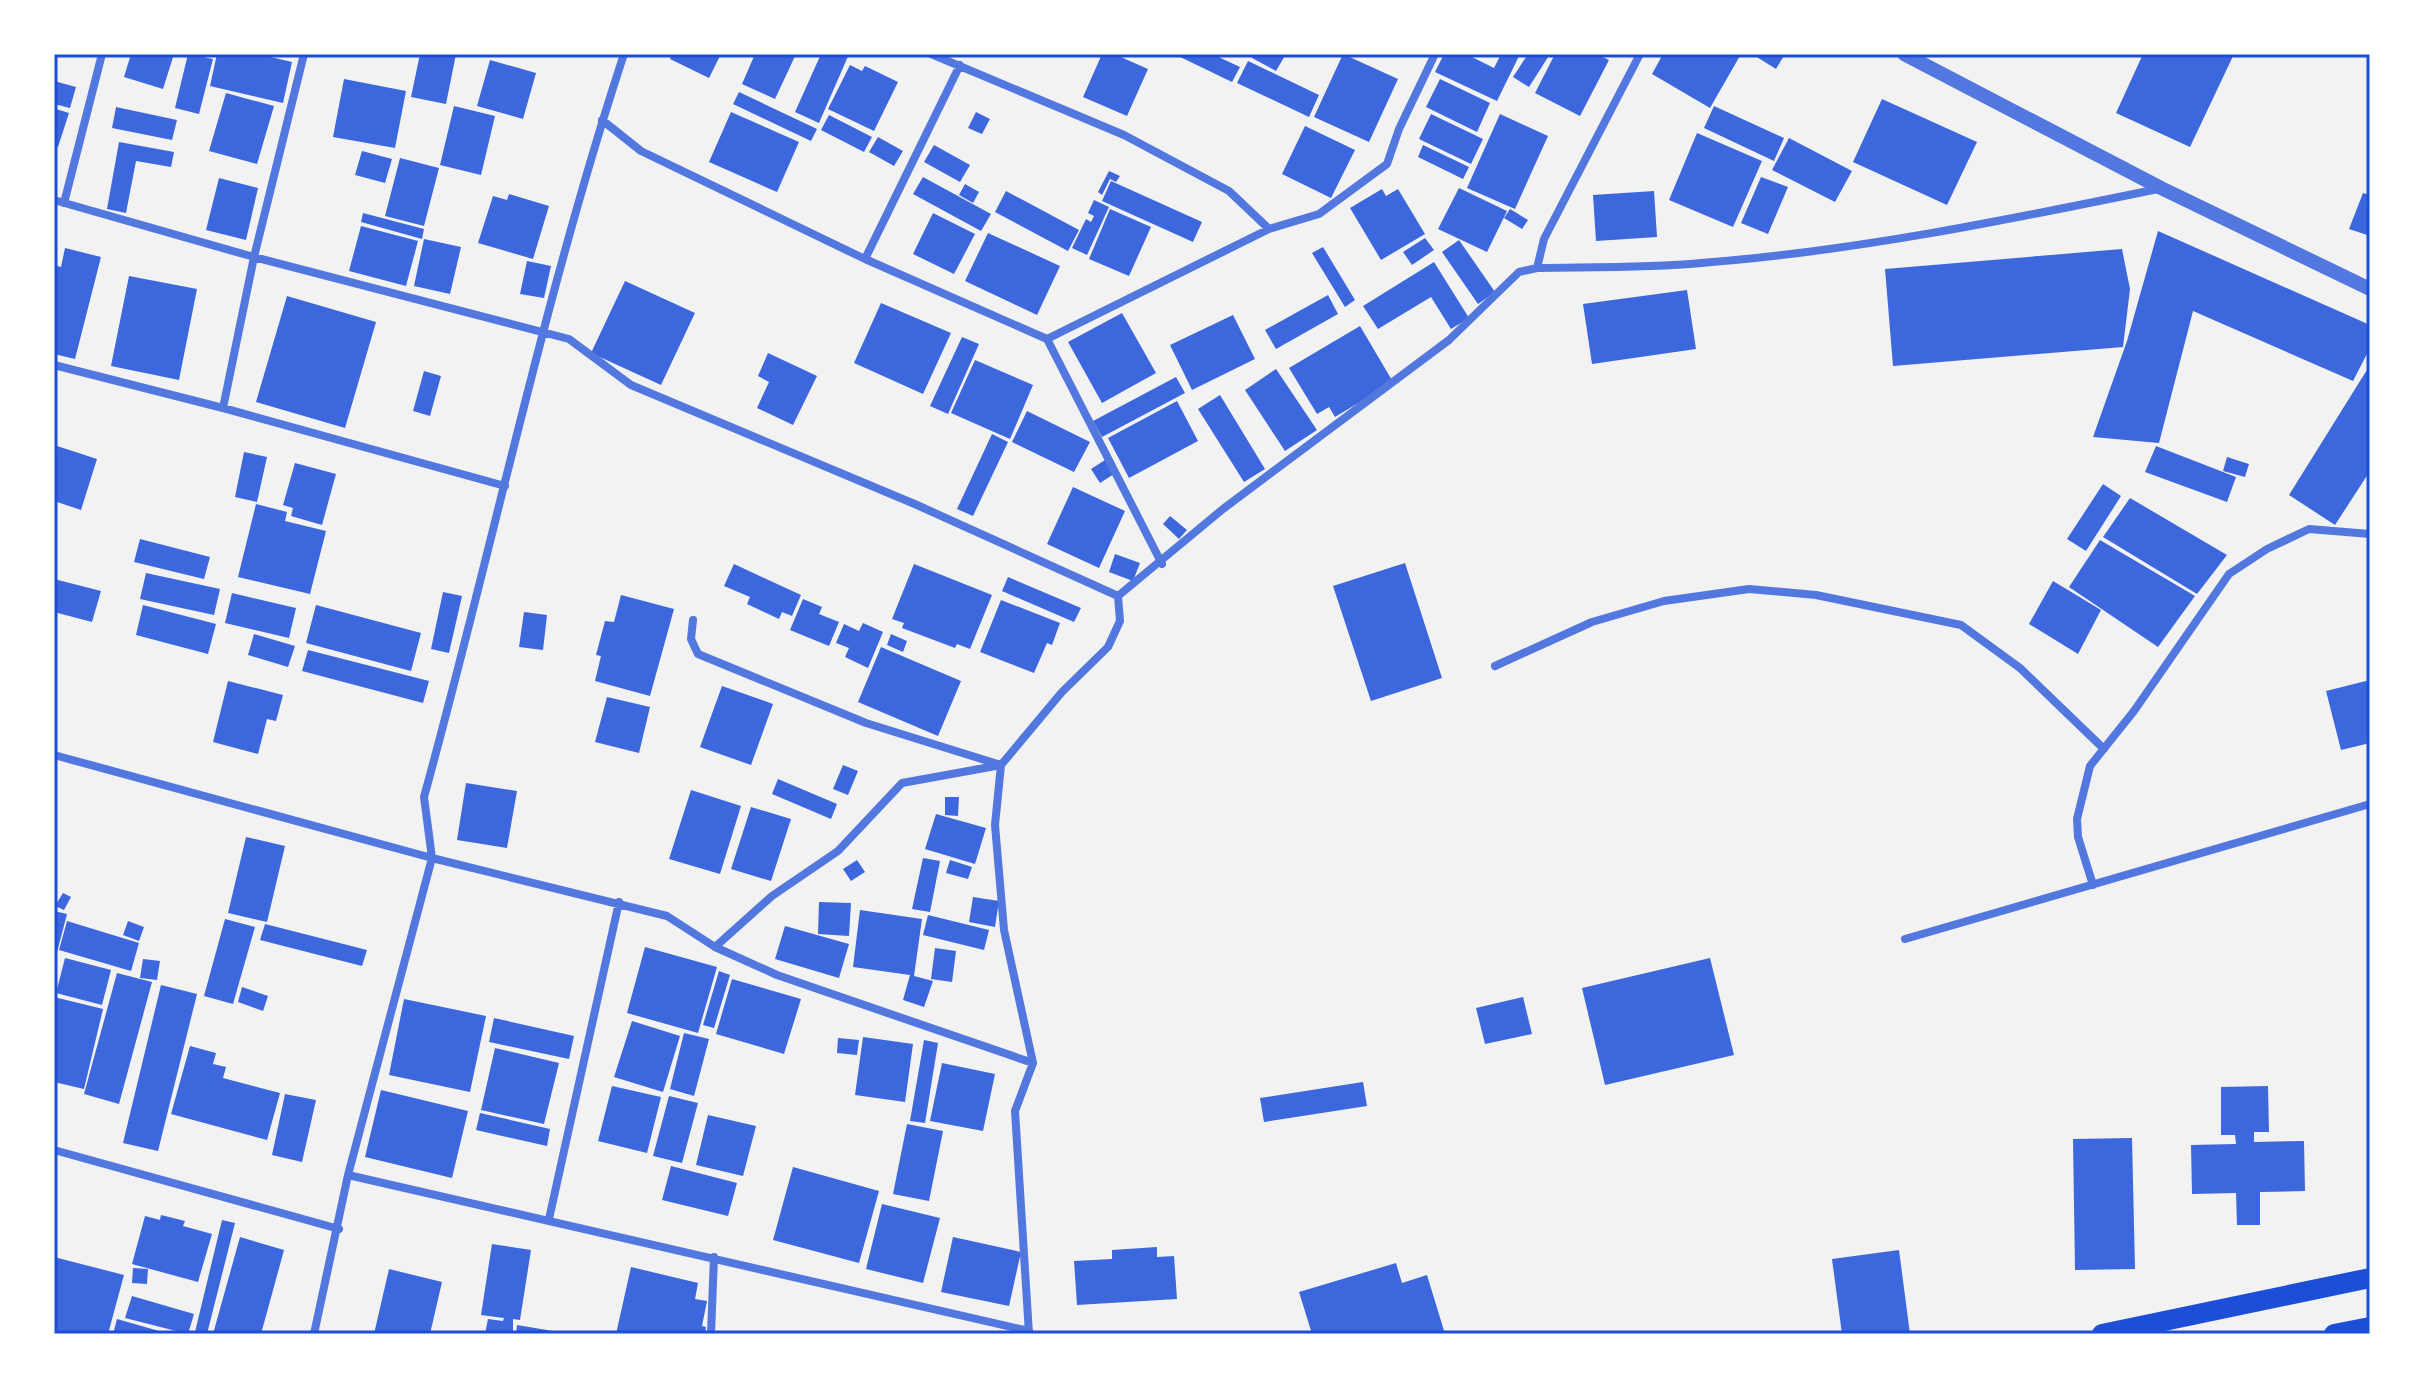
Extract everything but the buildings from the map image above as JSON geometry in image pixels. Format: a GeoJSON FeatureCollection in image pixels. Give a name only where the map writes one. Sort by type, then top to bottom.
{"type":"FeatureCollection","features":[{"type":"Feature","properties":{"kind":"main road"},"geometry":{"type":"LineString","coordinates":[[2102,1334],[2370,1278]]}},
{"type":"Feature","properties":{"kind":"main road"},"geometry":{"type":"LineString","coordinates":[[2334,1334],[2370,1327]]}},
{"type":"Feature","properties":{"kind":"street"},"geometry":{"type":"LineString","coordinates":[[64,203],[102,54]]}},
{"type":"Feature","properties":{"kind":"street"},"geometry":{"type":"LineString","coordinates":[[223,408],[254,257],[304,54]]}},
{"type":"Feature","properties":{"kind":"street"},"geometry":{"type":"LineString","coordinates":[[314,1334],[339,1229],[348,1175],[432,858],[424,797],[602,120],[624,54]]}},
{"type":"Feature","properties":{"kind":"street"},"geometry":{"type":"LineString","coordinates":[[931,54],[1150,149],[1241,199],[1269,229]]}},
{"type":"Feature","properties":{"kind":"street"},"geometry":{"type":"LineString","coordinates":[[1047,339],[1269,229],[1319,214],[1387,164],[1399,129],[1435,54]]}},
{"type":"Feature","properties":{"kind":"street"},"geometry":{"type":"LineString","coordinates":[[1537,268],[1544,239],[1594,137],[1640,54]]}},
{"type":"Feature","properties":{"kind":"street"},"geometry":{"type":"LineString","coordinates":[[1904,54],[2161,188],[2370,289]]}},
{"type":"Feature","properties":{"kind":"street"},"geometry":{"type":"LineString","coordinates":[[865,259],[960,65]]}},
{"type":"Feature","properties":{"kind":"street"},"geometry":{"type":"LineString","coordinates":[[602,120],[641,151],[865,259],[1047,339],[1162,564]]}},
{"type":"Feature","properties":{"kind":"street"},"geometry":{"type":"LineString","coordinates":[[1118,596],[1162,564],[1223,509],[1449,340],[1519,272],[1537,268],[1700,264],[1828,250],[1970,228],[2161,188]]}},
{"type":"Feature","properties":{"kind":"street"},"geometry":{"type":"LineString","coordinates":[[54,200],[254,257],[569,339],[631,385],[917,505],[1118,596]]}},
{"type":"Feature","properties":{"kind":"street"},"geometry":{"type":"LineString","coordinates":[[54,365],[505,486]]}},
{"type":"Feature","properties":{"kind":"street"},"geometry":{"type":"LineString","coordinates":[[2093,885],[2077,819],[2090,766],[2229,574],[2267,549],[2309,529],[2370,534]]}},
{"type":"Feature","properties":{"kind":"street"},"geometry":{"type":"LineString","coordinates":[[1495,666],[1592,622],[1664,601],[1749,589],[1816,595],[1961,625],[2020,668],[2104,749]]}},
{"type":"Feature","properties":{"kind":"street"},"geometry":{"type":"LineString","coordinates":[[348,1175],[714,1257],[1029,1333],[1015,1111],[1033,1063],[1004,930],[995,825],[1001,765],[1062,692],[1108,647],[1120,621],[1118,596]]}},
{"type":"Feature","properties":{"kind":"street"},"geometry":{"type":"LineString","coordinates":[[693,620],[691,639],[698,654],[866,723],[1001,765]]}},
{"type":"Feature","properties":{"kind":"street"},"geometry":{"type":"LineString","coordinates":[[54,755],[432,858],[667,916],[715,947],[791,980],[1033,1063]]}},
{"type":"Feature","properties":{"kind":"street"},"geometry":{"type":"LineString","coordinates":[[715,947],[772,896],[838,851],[902,783],[1001,765]]}},
{"type":"Feature","properties":{"kind":"street"},"geometry":{"type":"LineString","coordinates":[[1905,939],[2370,804]]}},
{"type":"Feature","properties":{"kind":"street"},"geometry":{"type":"LineString","coordinates":[[549,1219],[619,902]]}},
{"type":"Feature","properties":{"kind":"street"},"geometry":{"type":"LineString","coordinates":[[54,1150],[339,1229]]}},
{"type":"Feature","properties":{"kind":"street"},"geometry":{"type":"LineString","coordinates":[[711,1334],[714,1257]]}}]}
